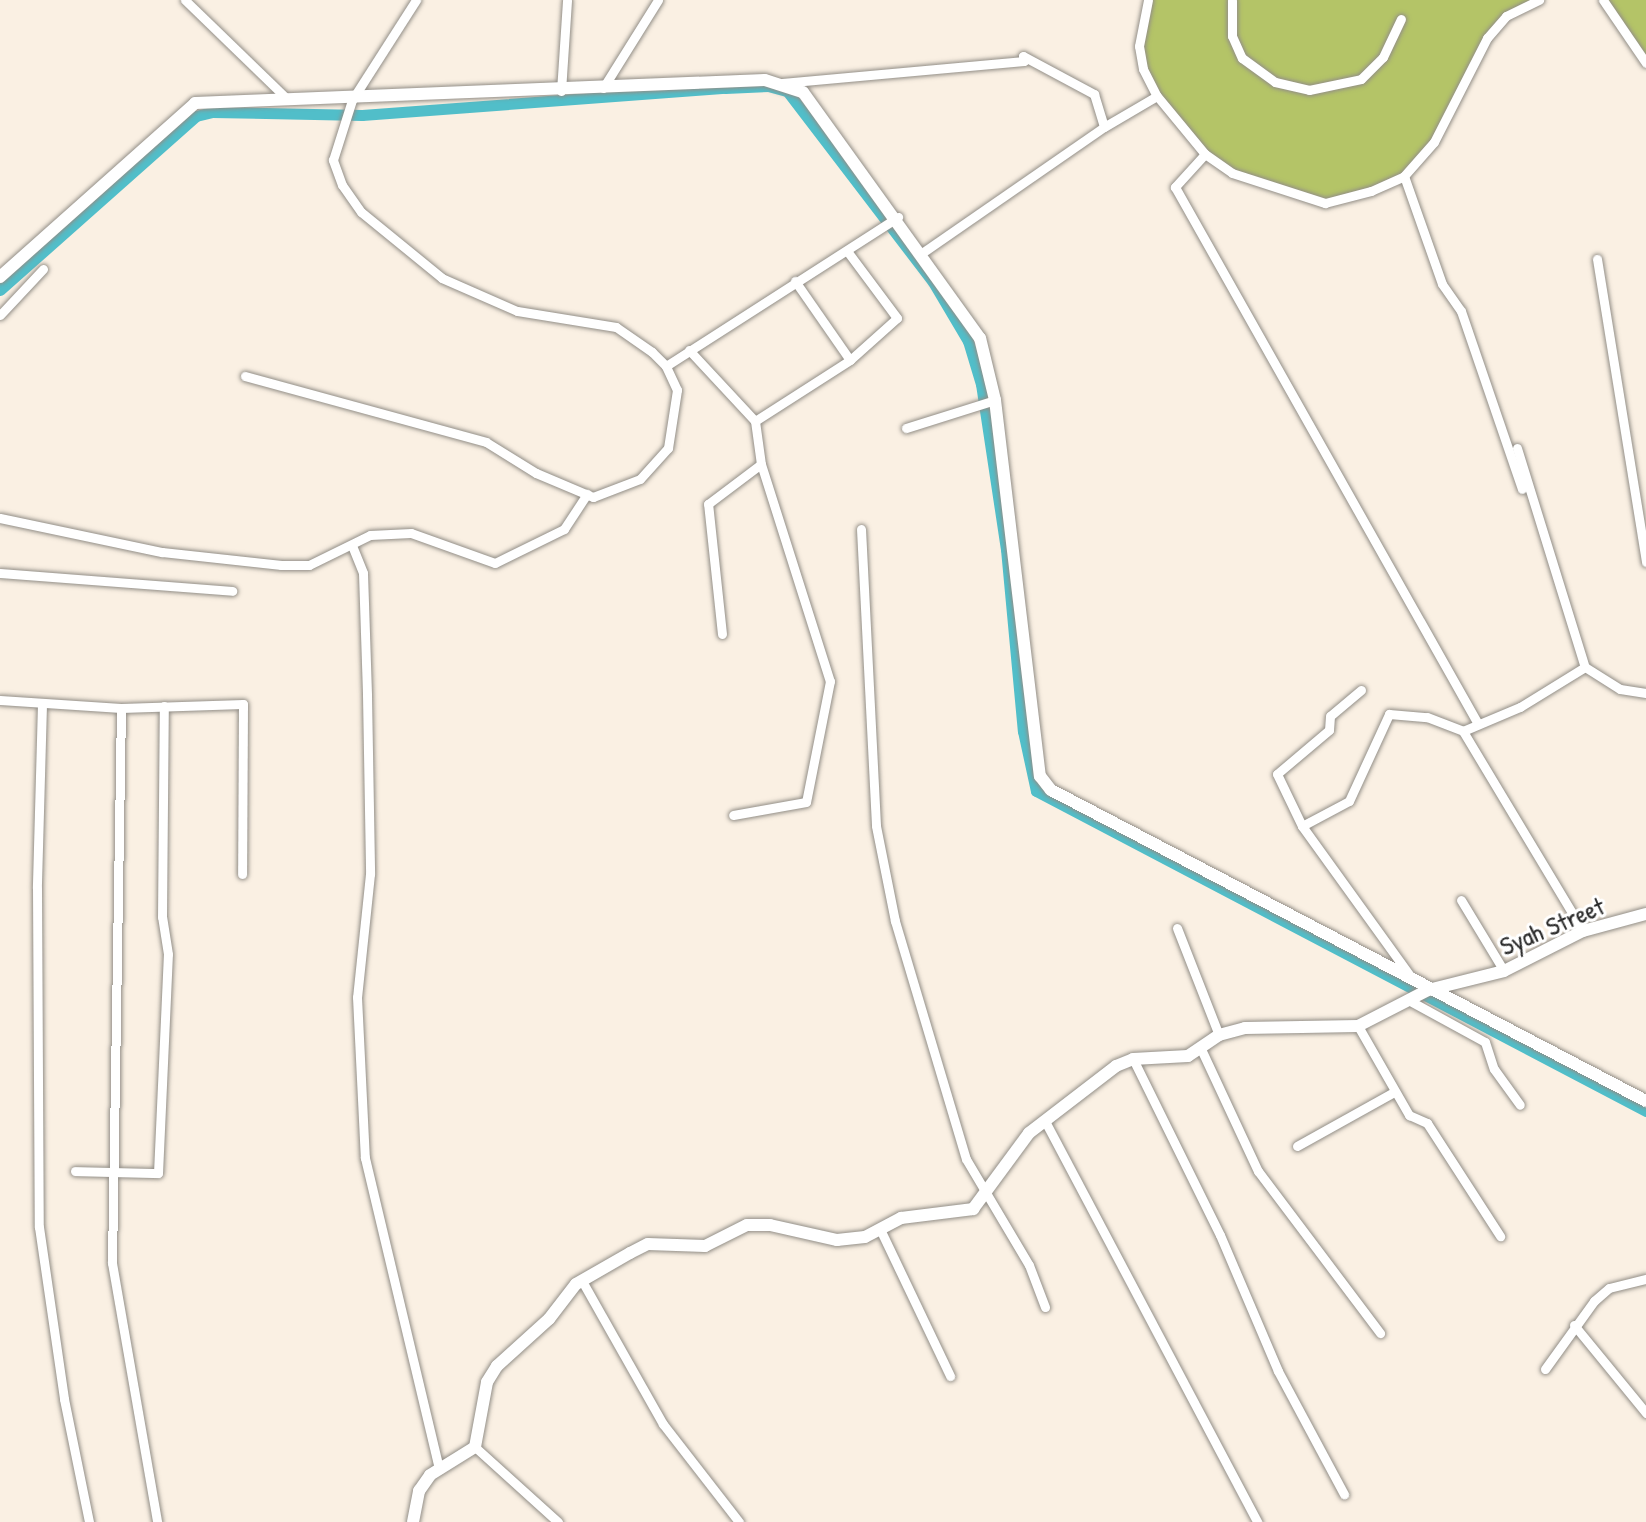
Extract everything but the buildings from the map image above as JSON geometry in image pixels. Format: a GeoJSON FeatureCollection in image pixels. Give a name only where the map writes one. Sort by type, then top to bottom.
{"type":"FeatureCollection","features":[{"type":"Feature","properties":{"kind":"street"},"geometry":{"type":"LineString","coordinates":[[185,0],[285,97]]}},
{"type":"Feature","properties":{"kind":"street"},"geometry":{"type":"LineString","coordinates":[[245,376],[463,434],[587,494],[616,492],[640,479],[668,448],[677,390],[666,366],[616,327],[517,311],[442,278],[409,255],[361,212],[342,185],[333,160],[349,110],[416,0]]}},
{"type":"Feature","properties":{"kind":"street"},"geometry":{"type":"LineString","coordinates":[[561,91],[567,0]]}},
{"type":"Feature","properties":{"kind":"street"},"geometry":{"type":"LineString","coordinates":[[603,88],[658,0]]}},
{"type":"Feature","properties":{"kind":"street"},"geometry":{"type":"LineString","coordinates":[[1148,0],[1139,46],[1157,96],[1205,154],[1232,173],[1325,203],[1371,191],[1404,176],[1434,142],[1487,38],[1506,16],[1539,0]]}},
{"type":"Feature","properties":{"kind":"street"},"geometry":{"type":"LineString","coordinates":[[1232,0],[1232,36],[1242,58],[1259,74],[1309,90],[1361,79],[1383,57],[1401,19]]}},
{"type":"Feature","properties":{"kind":"street"},"geometry":{"type":"LineString","coordinates":[[1603,0],[1646,63]]}},
{"type":"Feature","properties":{"kind":"street"},"geometry":{"type":"LineString","coordinates":[[0,277],[195,103],[285,97],[349,110],[603,88],[779,83],[1024,61],[1023,56],[1094,94],[1104,127]]}},
{"type":"Feature","properties":{"kind":"street"},"geometry":{"type":"LineString","coordinates":[[779,83],[803,92],[891,223],[922,253],[980,338],[1040,776],[1051,790],[1419,993],[1646,1101]]}},
{"type":"Feature","properties":{"kind":"street"},"geometry":{"type":"LineString","coordinates":[[922,253],[1104,127],[1157,96]]}},
{"type":"Feature","properties":{"kind":"street"},"geometry":{"type":"LineString","coordinates":[[1205,154],[1175,187],[1477,722]]}},
{"type":"Feature","properties":{"kind":"street"},"geometry":{"type":"LineString","coordinates":[[1404,176],[1442,284],[1461,311],[1522,489]]}},
{"type":"Feature","properties":{"kind":"street"},"geometry":{"type":"LineString","coordinates":[[666,366],[795,281],[891,223]]}},
{"type":"Feature","properties":{"kind":"street"},"geometry":{"type":"LineString","coordinates":[[755,421],[850,360],[897,318],[847,251]]}},
{"type":"Feature","properties":{"kind":"street"},"geometry":{"type":"LineString","coordinates":[[1597,259],[1646,562]]}},
{"type":"Feature","properties":{"kind":"street"},"geometry":{"type":"LineString","coordinates":[[0,315],[43,269]]}},
{"type":"Feature","properties":{"kind":"street"},"geometry":{"type":"LineString","coordinates":[[795,281],[850,360]]}},
{"type":"Feature","properties":{"kind":"street"},"geometry":{"type":"LineString","coordinates":[[689,350],[755,421],[761,464],[824,648],[829,705],[806,802],[733,815]]}},
{"type":"Feature","properties":{"kind":"street"},"geometry":{"type":"LineString","coordinates":[[906,428],[988,402]]}},
{"type":"Feature","properties":{"kind":"street"},"geometry":{"type":"LineString","coordinates":[[1517,448],[1585,667],[1620,689],[1646,693]]}},
{"type":"Feature","properties":{"kind":"street"},"geometry":{"type":"LineString","coordinates":[[722,634],[708,504],[761,464]]}},
{"type":"Feature","properties":{"kind":"street"},"geometry":{"type":"LineString","coordinates":[[0,518],[162,552],[281,565],[309,565],[324,554],[353,548],[370,535],[411,533],[495,563],[564,529],[587,494]]}},
{"type":"Feature","properties":{"kind":"street"},"geometry":{"type":"LineString","coordinates":[[861,529],[867,571],[867,702],[876,826],[895,921],[931,1052],[966,1159],[1029,1265],[1045,1307]]}},
{"type":"Feature","properties":{"kind":"street"},"geometry":{"type":"LineString","coordinates":[[353,548],[363,573],[367,710],[370,874],[357,997],[365,1158],[439,1469]]}},
{"type":"Feature","properties":{"kind":"street"},"geometry":{"type":"LineString","coordinates":[[0,573],[232,591]]}},
{"type":"Feature","properties":{"kind":"street"},"geometry":{"type":"LineString","coordinates":[[1463,731],[1477,722],[1520,707],[1585,667]]}},
{"type":"Feature","properties":{"kind":"street"},"geometry":{"type":"LineString","coordinates":[[1361,690],[1330,716],[1329,730],[1277,774],[1302,826],[1419,993],[1485,1042],[1494,1069],[1520,1105]]}},
{"type":"Feature","properties":{"kind":"street"},"geometry":{"type":"LineString","coordinates":[[0,700],[121,708],[243,704],[242,874]]}},
{"type":"Feature","properties":{"kind":"street"},"geometry":{"type":"LineString","coordinates":[[42,704],[37,888],[39,1227],[64,1399],[89,1522]]}},
{"type":"Feature","properties":{"kind":"street"},"geometry":{"type":"LineString","coordinates":[[75,1171],[158,1173],[168,954],[162,917],[164,706]]}},
{"type":"Feature","properties":{"kind":"street"},"geometry":{"type":"LineString","coordinates":[[121,708],[112,1263],[157,1522]]}},
{"type":"Feature","properties":{"kind":"street"},"geometry":{"type":"LineString","coordinates":[[1302,826],[1349,801],[1389,714],[1427,717],[1463,731],[1583,931]]}},
{"type":"Feature","properties":{"kind":"street"},"geometry":{"type":"LineString","coordinates":[[1461,900],[1504,971]]}},
{"type":"Feature","properties":{"kind":"street","name":"Syah Street"},"geometry":{"type":"LineString","coordinates":[[1358,1026],[1419,993],[1504,971],[1583,931],[1646,914]]}},
{"type":"Feature","properties":{"kind":"street"},"geometry":{"type":"LineString","coordinates":[[1177,928],[1219,1035]]}},
{"type":"Feature","properties":{"kind":"street"},"geometry":{"type":"LineString","coordinates":[[413,1522],[419,1491],[439,1469],[475,1447],[491,1376],[582,1281],[648,1244],[705,1246],[747,1225],[770,1225],[837,1240],[880,1229],[901,1218],[973,1209],[987,1194],[1015,1149],[1045,1121],[1116,1066],[1133,1059],[1171,1060],[1201,1049],[1219,1035],[1265,1026],[1358,1026],[1409,1115],[1427,1123],[1500,1236]]}},
{"type":"Feature","properties":{"kind":"street"},"geometry":{"type":"LineString","coordinates":[[1201,1049],[1258,1171],[1380,1333]]}},
{"type":"Feature","properties":{"kind":"street"},"geometry":{"type":"LineString","coordinates":[[1133,1059],[1220,1235],[1278,1371],[1344,1494]]}},
{"type":"Feature","properties":{"kind":"street"},"geometry":{"type":"LineString","coordinates":[[1297,1146],[1394,1092]]}},
{"type":"Feature","properties":{"kind":"street"},"geometry":{"type":"LineString","coordinates":[[1045,1121],[1257,1522]]}},
{"type":"Feature","properties":{"kind":"street"},"geometry":{"type":"LineString","coordinates":[[880,1229],[950,1376]]}},
{"type":"Feature","properties":{"kind":"street"},"geometry":{"type":"LineString","coordinates":[[1545,1369],[1574,1325],[1609,1288],[1646,1279]]}},
{"type":"Feature","properties":{"kind":"street"},"geometry":{"type":"LineString","coordinates":[[582,1281],[663,1424],[739,1522]]}},
{"type":"Feature","properties":{"kind":"street"},"geometry":{"type":"LineString","coordinates":[[1574,1325],[1646,1413]]}},
{"type":"Feature","properties":{"kind":"street"},"geometry":{"type":"LineString","coordinates":[[475,1447],[558,1522]]}},
{"type":"Feature","properties":{"kind":"green space"},"geometry":{"type":"Polygon","coordinates":[[[1148,0],[1539,0],[1506,16],[1487,38],[1434,142],[1404,176],[1325,203],[1232,173],[1205,154],[1157,96],[1139,46],[1148,0]]]}},
{"type":"Feature","properties":{"kind":"green space"},"geometry":{"type":"Polygon","coordinates":[[[1603,0],[1646,0],[1646,63],[1603,0]]]}},
{"type":"Feature","properties":{"kind":"waterway"},"geometry":{"type":"LineString","coordinates":[[0,290],[196,116],[212,112],[362,115],[725,88],[768,86],[787,91],[933,282],[968,341],[981,384],[1006,549],[1023,731],[1036,791],[1646,1111]]}}]}
